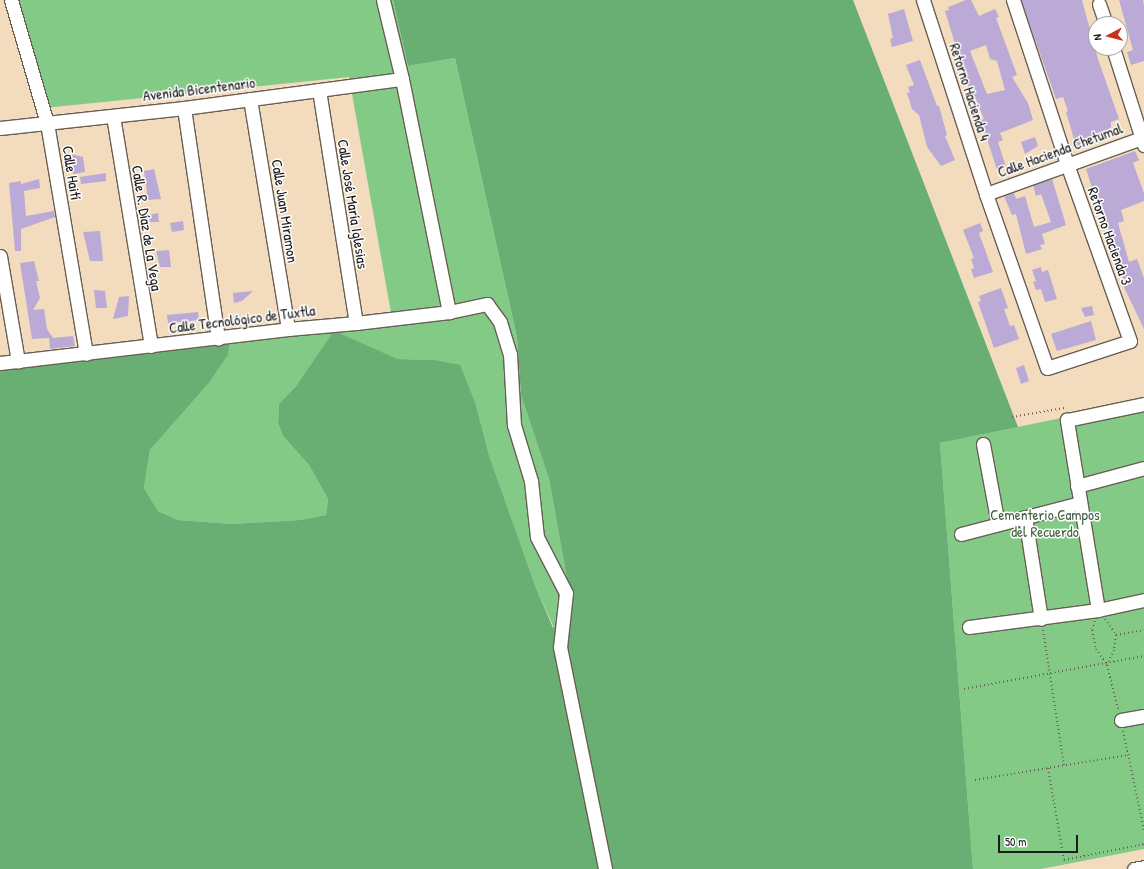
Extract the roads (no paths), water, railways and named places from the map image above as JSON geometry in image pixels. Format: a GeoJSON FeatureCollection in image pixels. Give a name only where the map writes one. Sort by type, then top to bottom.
{"type":"FeatureCollection","features":[{"type":"Feature","properties":{"kind":"street","name":"Calle Haití"},"geometry":{"type":"LineString","coordinates":[[11,0],[47,123],[86,354]]}},
{"type":"Feature","properties":{"kind":"street"},"geometry":{"type":"LineString","coordinates":[[383,0],[402,79],[449,312]]}},
{"type":"Feature","properties":{"kind":"street","name":"Retorno Hacienda 4"},"geometry":{"type":"LineString","coordinates":[[923,0],[986,194]]}},
{"type":"Feature","properties":{"kind":"street"},"geometry":{"type":"LineString","coordinates":[[1012,0],[1067,164]]}},
{"type":"Feature","properties":{"kind":"street"},"geometry":{"type":"LineString","coordinates":[[1099,4],[1103,16]]}},
{"type":"Feature","properties":{"kind":"street"},"geometry":{"type":"LineString","coordinates":[[1116,56],[1143,140]]}},
{"type":"Feature","properties":{"kind":"street","name":"Avenida Bicentenario"},"geometry":{"type":"LineString","coordinates":[[0,128],[184,108],[402,79]]}},
{"type":"Feature","properties":{"kind":"street","name":"Calle José María Iglesias"},"geometry":{"type":"LineString","coordinates":[[319,90],[356,324]]}},
{"type":"Feature","properties":{"kind":"street","name":"Calle Juan Miramon"},"geometry":{"type":"LineString","coordinates":[[250,99],[288,329]]}},
{"type":"Feature","properties":{"kind":"street"},"geometry":{"type":"LineString","coordinates":[[184,108],[218,339]]}},
{"type":"Feature","properties":{"kind":"street","name":"Calle R. Díaz de La Vega"},"geometry":{"type":"LineString","coordinates":[[113,116],[151,346]]}},
{"type":"Feature","properties":{"kind":"street","name":"Calle Hacienda Chetumal"},"geometry":{"type":"LineString","coordinates":[[986,194],[1067,164],[1143,140]]}},
{"type":"Feature","properties":{"kind":"street","name":"Retorno Hacienda 3"},"geometry":{"type":"LineString","coordinates":[[986,194],[1047,368],[1130,341],[1067,164]]}},
{"type":"Feature","properties":{"kind":"street"},"geometry":{"type":"LineString","coordinates":[[0,256],[18,361]]}},
{"type":"Feature","properties":{"kind":"street","name":"Calle Tecnológico de Tuxtla"},"geometry":{"type":"LineString","coordinates":[[0,364],[218,339],[288,329],[356,324],[449,312],[487,304],[500,322],[510,354],[514,425],[531,481],[537,537],[566,593],[560,647],[605,869]]}},
{"type":"Feature","properties":{"kind":"street"},"geometry":{"type":"LineString","coordinates":[[1098,610],[1077,486],[1068,420],[1144,404]]}},
{"type":"Feature","properties":{"kind":"street"},"geometry":{"type":"LineString","coordinates":[[983,444],[998,524]]}},
{"type":"Feature","properties":{"kind":"street"},"geometry":{"type":"LineString","coordinates":[[1077,486],[1144,468]]}},
{"type":"Feature","properties":{"kind":"street"},"geometry":{"type":"LineString","coordinates":[[961,534],[1080,503]]}},
{"type":"Feature","properties":{"kind":"street"},"geometry":{"type":"LineString","coordinates":[[1025,518],[1041,619]]}},
{"type":"Feature","properties":{"kind":"street"},"geometry":{"type":"LineString","coordinates":[[969,627],[1041,619],[1098,610],[1144,600]]}},
{"type":"Feature","properties":{"kind":"street"},"geometry":{"type":"LineString","coordinates":[[1121,720],[1144,716]]}},
{"type":"Feature","properties":{"kind":"park label","name":"Cementerio Campos del Recuerdo"},"geometry":{"type":"Point","coordinates":[1045,522]}}]}
